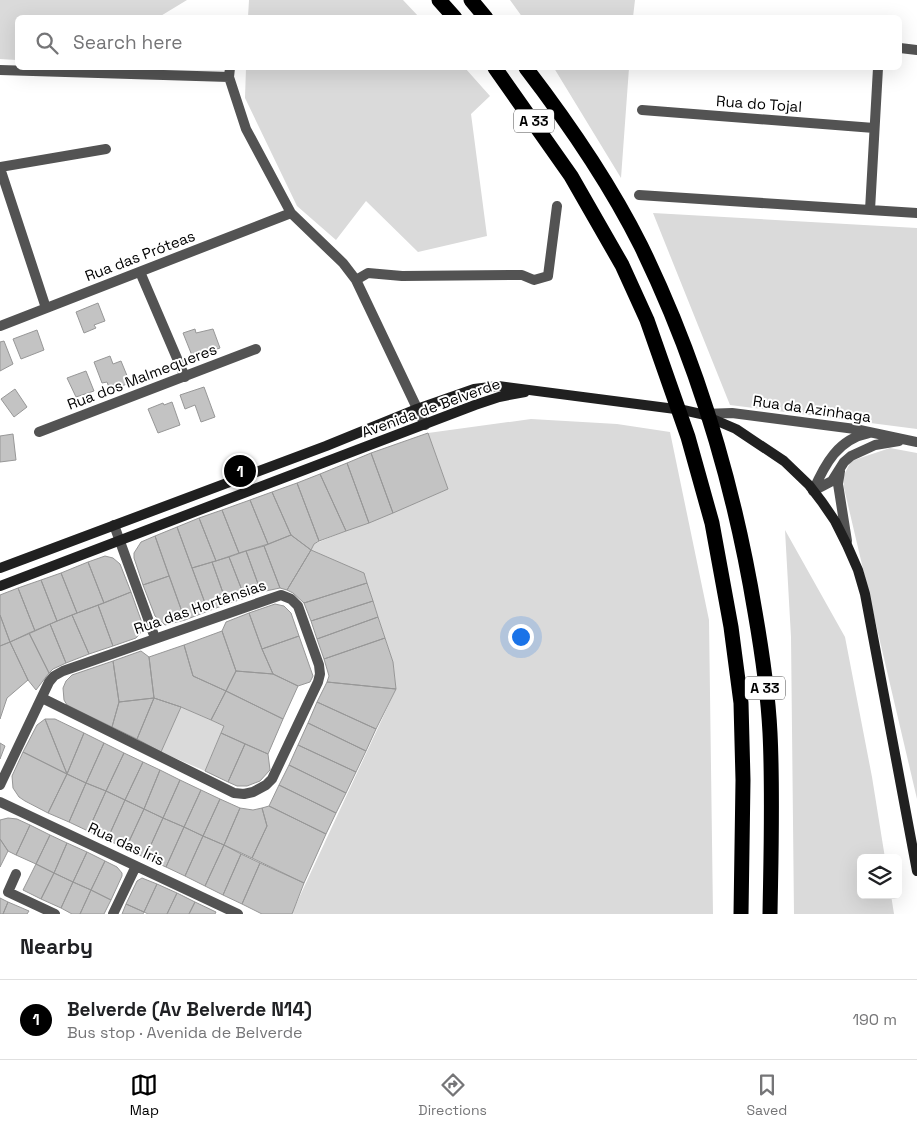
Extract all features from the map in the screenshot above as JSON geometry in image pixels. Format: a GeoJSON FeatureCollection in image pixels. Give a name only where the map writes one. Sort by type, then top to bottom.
{"type":"FeatureCollection","features":[{"type":"Feature","properties":{"kind":"highway"},"geometry":{"type":"LineString","coordinates":[[439,0],[452,15]]}},
{"type":"Feature","properties":{"kind":"highway"},"geometry":{"type":"LineString","coordinates":[[471,0],[484,15]]}},
{"type":"Feature","properties":{"kind":"highway","name":"A 33"},"geometry":{"type":"LineString","coordinates":[[496,70],[571,176],[622,265],[647,320],[700,480],[712,523],[726,599],[741,703],[743,780],[740,914]]}},
{"type":"Feature","properties":{"kind":"highway","name":"A 33"},"geometry":{"type":"LineString","coordinates":[[527,70],[586,151],[641,246],[696,378],[724,466],[746,556],[761,646],[770,732],[772,815],[770,914]]}},
{"type":"Feature","properties":{"kind":"main road","name":"Avenida de Belverde"},"geometry":{"type":"LineString","coordinates":[[0,568],[474,389],[498,386],[536,390]]}},
{"type":"Feature","properties":{"kind":"main road","name":"Avenida de Belverde"},"geometry":{"type":"LineString","coordinates":[[0,586],[475,405],[499,397],[536,390]]}},
{"type":"Feature","properties":{"kind":"main road"},"geometry":{"type":"LineString","coordinates":[[536,390],[701,414],[736,429],[756,441],[784,461],[813,491],[835,521],[858,570],[865,594],[917,872]]}},
{"type":"Feature","properties":{"kind":"street"},"geometry":{"type":"LineString","coordinates":[[902,48],[917,50]]}},
{"type":"Feature","properties":{"kind":"street"},"geometry":{"type":"LineString","coordinates":[[0,70],[229,72],[246,129],[291,214],[343,263],[356,280],[425,425]]}},
{"type":"Feature","properties":{"kind":"street"},"geometry":{"type":"LineString","coordinates":[[870,210],[878,70]]}},
{"type":"Feature","properties":{"kind":"street","name":"Rua do Tojal"},"geometry":{"type":"LineString","coordinates":[[642,110],[874,128]]}},
{"type":"Feature","properties":{"kind":"street"},"geometry":{"type":"LineString","coordinates":[[46,308],[0,168],[106,150]]}},
{"type":"Feature","properties":{"kind":"street"},"geometry":{"type":"LineString","coordinates":[[639,195],[917,213]]}},
{"type":"Feature","properties":{"kind":"street"},"geometry":{"type":"LineString","coordinates":[[356,280],[368,272],[402,276],[522,275],[534,280],[548,276],[557,206]]}},
{"type":"Feature","properties":{"kind":"street","name":"Rua das Próteas"},"geometry":{"type":"LineString","coordinates":[[0,326],[291,214]]}},
{"type":"Feature","properties":{"kind":"street"},"geometry":{"type":"LineString","coordinates":[[140,272],[185,377]]}},
{"type":"Feature","properties":{"kind":"street","name":"Rua dos Malmequeres"},"geometry":{"type":"LineString","coordinates":[[39,432],[256,349]]}},
{"type":"Feature","properties":{"kind":"street","name":"Rua da Azinhaga"},"geometry":{"type":"LineString","coordinates":[[701,414],[732,413],[872,433],[917,442]]}},
{"type":"Feature","properties":{"kind":"street"},"geometry":{"type":"LineString","coordinates":[[813,491],[827,463],[841,446],[852,438],[872,433]]}},
{"type":"Feature","properties":{"kind":"street"},"geometry":{"type":"LineString","coordinates":[[813,491],[832,481],[851,456],[875,446],[903,440]]}},
{"type":"Feature","properties":{"kind":"street"},"geometry":{"type":"LineString","coordinates":[[840,469],[838,484],[847,545]]}},
{"type":"Feature","properties":{"kind":"street"},"geometry":{"type":"LineString","coordinates":[[114,525],[155,638]]}},
{"type":"Feature","properties":{"kind":"street","name":"Rua das Hortênsias"},"geometry":{"type":"LineString","coordinates":[[281,595],[292,599],[298,606],[319,665],[320,674],[298,727],[270,782],[253,792],[244,794],[234,793],[42,698],[52,679],[58,673],[281,595]]}},
{"type":"Feature","properties":{"kind":"street"},"geometry":{"type":"LineString","coordinates":[[0,785],[42,698]]}},
{"type":"Feature","properties":{"kind":"street","name":"Rua das Íris"},"geometry":{"type":"LineString","coordinates":[[0,802],[238,914]]}},
{"type":"Feature","properties":{"kind":"street"},"geometry":{"type":"LineString","coordinates":[[113,914],[136,866]]}},
{"type":"Feature","properties":{"kind":"street"},"geometry":{"type":"LineString","coordinates":[[16,874],[8,892],[54,914]]}},
{"type":"Feature","properties":{"kind":"shaded area"},"geometry":{"type":"Polygon","coordinates":[[[0,0],[187,0],[162,15],[15,15],[15,60],[0,59],[0,0]]]}},
{"type":"Feature","properties":{"kind":"shaded area"},"geometry":{"type":"Polygon","coordinates":[[[249,0],[403,0],[417,15],[248,15],[249,0]]]}},
{"type":"Feature","properties":{"kind":"shaded area"},"geometry":{"type":"Polygon","coordinates":[[[510,0],[635,0],[633,15],[521,15],[510,0]]]}},
{"type":"Feature","properties":{"kind":"shaded area"},"geometry":{"type":"Polygon","coordinates":[[[246,70],[467,70],[490,96],[471,114],[487,236],[418,252],[366,201],[336,240],[297,206],[245,98],[246,70]]]}},
{"type":"Feature","properties":{"kind":"shaded area"},"geometry":{"type":"Polygon","coordinates":[[[555,70],[629,70],[621,178],[555,70]]]}},
{"type":"Feature","properties":{"kind":"shaded area"},"geometry":{"type":"Polygon","coordinates":[[[653,213],[917,228],[917,429],[730,405],[653,213]]]}},
{"type":"Feature","properties":{"kind":"shaded area"},"geometry":{"type":"Polygon","coordinates":[[[531,419],[617,424],[670,432],[709,620],[713,914],[294,914],[292,913],[396,689],[393,662],[364,574],[311,550],[314,544],[448,489],[428,433],[531,419]]]}},
{"type":"Feature","properties":{"kind":"shaded area"},"geometry":{"type":"Polygon","coordinates":[[[890,448],[917,453],[917,799],[844,488],[844,475],[851,461],[890,448]]]}},
{"type":"Feature","properties":{"kind":"shaded area"},"geometry":{"type":"Polygon","coordinates":[[[785,530],[845,637],[872,777],[884,854],[857,854],[857,899],[892,899],[894,914],[794,914],[791,637],[785,530]]]}},
{"type":"Feature","properties":{"kind":"shaded area"},"geometry":{"type":"Polygon","coordinates":[[[181,707],[224,726],[205,771],[161,752],[181,707]]]}},
{"type":"Feature","properties":{"kind":"building"},"geometry":{"type":"Polygon","coordinates":[[[98,303],[105,321],[94,325],[96,328],[84,333],[76,312],[98,303]]]}},
{"type":"Feature","properties":{"kind":"building"},"geometry":{"type":"Polygon","coordinates":[[[195,329],[196,333],[213,329],[220,348],[193,358],[183,333],[195,329]]]}},
{"type":"Feature","properties":{"kind":"building"},"geometry":{"type":"Polygon","coordinates":[[[37,330],[44,350],[21,359],[13,339],[37,330]]]}},
{"type":"Feature","properties":{"kind":"building"},"geometry":{"type":"Polygon","coordinates":[[[4,341],[13,364],[0,371],[0,342],[4,341]]]}},
{"type":"Feature","properties":{"kind":"building"},"geometry":{"type":"Polygon","coordinates":[[[110,356],[113,364],[121,361],[130,383],[110,390],[107,382],[102,383],[94,362],[110,356]]]}},
{"type":"Feature","properties":{"kind":"building"},"geometry":{"type":"Polygon","coordinates":[[[86,371],[94,391],[76,397],[67,378],[86,371]]]}},
{"type":"Feature","properties":{"kind":"building"},"geometry":{"type":"Polygon","coordinates":[[[204,387],[215,417],[201,422],[195,405],[185,409],[180,395],[204,387]]]}},
{"type":"Feature","properties":{"kind":"building"},"geometry":{"type":"Polygon","coordinates":[[[15,389],[27,407],[14,417],[1,399],[15,389]]]}},
{"type":"Feature","properties":{"kind":"building"},"geometry":{"type":"Polygon","coordinates":[[[172,402],[180,425],[158,433],[148,409],[163,403],[164,405],[172,402]]]}},
{"type":"Feature","properties":{"kind":"building"},"geometry":{"type":"Polygon","coordinates":[[[428,433],[448,489],[393,513],[371,453],[428,433]]]}},
{"type":"Feature","properties":{"kind":"building"},"geometry":{"type":"Polygon","coordinates":[[[13,434],[16,460],[0,462],[0,436],[13,434]]]}},
{"type":"Feature","properties":{"kind":"building"},"geometry":{"type":"Polygon","coordinates":[[[371,453],[393,513],[369,523],[347,463],[371,453]]]}},
{"type":"Feature","properties":{"kind":"building"},"geometry":{"type":"Polygon","coordinates":[[[347,463],[369,523],[346,531],[320,474],[347,463]]]}},
{"type":"Feature","properties":{"kind":"building"},"geometry":{"type":"Polygon","coordinates":[[[320,474],[346,531],[319,541],[297,483],[320,474]]]}},
{"type":"Feature","properties":{"kind":"building"},"geometry":{"type":"Polygon","coordinates":[[[297,483],[319,541],[314,544],[311,550],[291,535],[272,492],[297,483]]]}},
{"type":"Feature","properties":{"kind":"building"},"geometry":{"type":"Polygon","coordinates":[[[272,492],[291,535],[268,544],[250,500],[272,492]]]}},
{"type":"Feature","properties":{"kind":"building"},"geometry":{"type":"Polygon","coordinates":[[[250,500],[268,544],[239,553],[222,510],[250,500]]]}},
{"type":"Feature","properties":{"kind":"building"},"geometry":{"type":"Polygon","coordinates":[[[222,510],[239,553],[216,561],[199,518],[222,510]]]}},
{"type":"Feature","properties":{"kind":"building"},"geometry":{"type":"Polygon","coordinates":[[[199,518],[216,561],[192,568],[177,527],[199,518]]]}},
{"type":"Feature","properties":{"kind":"building"},"geometry":{"type":"Polygon","coordinates":[[[177,527],[208,611],[185,620],[155,536],[177,527]]]}},
{"type":"Feature","properties":{"kind":"building"},"geometry":{"type":"Polygon","coordinates":[[[291,535],[311,550],[287,590],[280,588],[264,546],[291,535]]]}},
{"type":"Feature","properties":{"kind":"building"},"geometry":{"type":"Polygon","coordinates":[[[155,536],[169,576],[143,585],[134,553],[141,542],[155,536]]]}},
{"type":"Feature","properties":{"kind":"building"},"geometry":{"type":"Polygon","coordinates":[[[264,546],[280,588],[261,592],[246,551],[264,546]]]}},
{"type":"Feature","properties":{"kind":"building"},"geometry":{"type":"Polygon","coordinates":[[[311,550],[364,573],[367,583],[304,603],[287,590],[311,550]]]}},
{"type":"Feature","properties":{"kind":"building"},"geometry":{"type":"Polygon","coordinates":[[[246,551],[261,592],[245,598],[229,557],[246,551]]]}},
{"type":"Feature","properties":{"kind":"building"},"geometry":{"type":"Polygon","coordinates":[[[105,556],[113,558],[120,564],[131,592],[104,603],[88,562],[105,556]]]}},
{"type":"Feature","properties":{"kind":"building"},"geometry":{"type":"Polygon","coordinates":[[[229,557],[245,598],[227,604],[212,562],[229,557]]]}},
{"type":"Feature","properties":{"kind":"building"},"geometry":{"type":"Polygon","coordinates":[[[88,562],[104,603],[77,613],[61,573],[88,562]]]}},
{"type":"Feature","properties":{"kind":"building"},"geometry":{"type":"Polygon","coordinates":[[[212,562],[227,604],[208,611],[192,568],[212,562]]]}},
{"type":"Feature","properties":{"kind":"building"},"geometry":{"type":"Polygon","coordinates":[[[61,573],[77,613],[57,621],[41,580],[61,573]]]}},
{"type":"Feature","properties":{"kind":"building"},"geometry":{"type":"Polygon","coordinates":[[[169,576],[185,620],[165,625],[155,616],[143,585],[169,576]]]}},
{"type":"Feature","properties":{"kind":"building"},"geometry":{"type":"Polygon","coordinates":[[[41,580],[57,621],[35,631],[18,588],[41,580]]]}},
{"type":"Feature","properties":{"kind":"building"},"geometry":{"type":"Polygon","coordinates":[[[367,583],[373,601],[311,621],[304,603],[367,583]]]}},
{"type":"Feature","properties":{"kind":"building"},"geometry":{"type":"Polygon","coordinates":[[[18,588],[35,631],[10,642],[0,615],[0,595],[18,588]]]}},
{"type":"Feature","properties":{"kind":"building"},"geometry":{"type":"Polygon","coordinates":[[[131,592],[141,620],[142,631],[136,638],[113,646],[98,605],[131,592]]]}},
{"type":"Feature","properties":{"kind":"building"},"geometry":{"type":"Polygon","coordinates":[[[373,601],[378,617],[317,639],[311,621],[373,601]]]}},
{"type":"Feature","properties":{"kind":"building"},"geometry":{"type":"Polygon","coordinates":[[[275,604],[284,606],[291,613],[299,636],[262,649],[249,613],[275,604]]]}},
{"type":"Feature","properties":{"kind":"building"},"geometry":{"type":"Polygon","coordinates":[[[98,605],[113,646],[89,654],[72,615],[98,605]]]}},
{"type":"Feature","properties":{"kind":"building"},"geometry":{"type":"Polygon","coordinates":[[[249,613],[273,674],[236,671],[222,631],[226,622],[249,613]]]}},
{"type":"Feature","properties":{"kind":"building"},"geometry":{"type":"Polygon","coordinates":[[[0,615],[10,642],[0,646],[0,615]]]}},
{"type":"Feature","properties":{"kind":"building"},"geometry":{"type":"Polygon","coordinates":[[[72,615],[89,654],[66,663],[50,624],[72,615]]]}},
{"type":"Feature","properties":{"kind":"building"},"geometry":{"type":"Polygon","coordinates":[[[378,617],[385,638],[324,659],[317,639],[378,617]]]}},
{"type":"Feature","properties":{"kind":"building"},"geometry":{"type":"Polygon","coordinates":[[[50,624],[66,663],[49,673],[29,633],[50,624]]]}},
{"type":"Feature","properties":{"kind":"building"},"geometry":{"type":"Polygon","coordinates":[[[222,631],[236,671],[226,691],[193,676],[184,645],[222,631]]]}},
{"type":"Feature","properties":{"kind":"building"},"geometry":{"type":"Polygon","coordinates":[[[29,633],[49,673],[36,690],[28,680],[10,642],[29,633]]]}},
{"type":"Feature","properties":{"kind":"building"},"geometry":{"type":"Polygon","coordinates":[[[299,636],[313,676],[310,682],[298,686],[273,674],[262,649],[299,636]]]}},
{"type":"Feature","properties":{"kind":"building"},"geometry":{"type":"Polygon","coordinates":[[[385,638],[393,662],[396,689],[327,682],[329,676],[324,659],[385,638]]]}},
{"type":"Feature","properties":{"kind":"building"},"geometry":{"type":"Polygon","coordinates":[[[10,642],[28,680],[7,698],[0,719],[0,646],[10,642]]]}},
{"type":"Feature","properties":{"kind":"building"},"geometry":{"type":"Polygon","coordinates":[[[184,645],[193,676],[226,691],[211,720],[154,698],[149,657],[184,645]]]}},
{"type":"Feature","properties":{"kind":"building"},"geometry":{"type":"Polygon","coordinates":[[[141,651],[149,657],[154,698],[119,702],[113,661],[141,651]]]}},
{"type":"Feature","properties":{"kind":"building"},"geometry":{"type":"Polygon","coordinates":[[[113,661],[119,702],[112,727],[67,705],[64,700],[63,688],[66,681],[72,675],[113,661]]]}},
{"type":"Feature","properties":{"kind":"building"},"geometry":{"type":"Polygon","coordinates":[[[236,671],[273,674],[298,686],[283,719],[226,691],[236,671]]]}},
{"type":"Feature","properties":{"kind":"building"},"geometry":{"type":"Polygon","coordinates":[[[327,682],[396,689],[376,729],[317,702],[327,682]]]}},
{"type":"Feature","properties":{"kind":"building"},"geometry":{"type":"Polygon","coordinates":[[[226,691],[283,719],[268,754],[221,733],[224,726],[211,720],[226,691]]]}},
{"type":"Feature","properties":{"kind":"building"},"geometry":{"type":"Polygon","coordinates":[[[154,698],[137,739],[112,727],[119,702],[154,698]]]}},
{"type":"Feature","properties":{"kind":"building"},"geometry":{"type":"Polygon","coordinates":[[[154,698],[181,707],[161,752],[137,739],[154,698]]]}},
{"type":"Feature","properties":{"kind":"building"},"geometry":{"type":"Polygon","coordinates":[[[317,702],[376,729],[366,751],[308,723],[317,702]]]}},
{"type":"Feature","properties":{"kind":"building"},"geometry":{"type":"Polygon","coordinates":[[[45,719],[67,774],[23,752],[37,725],[45,719]]]}},
{"type":"Feature","properties":{"kind":"building"},"geometry":{"type":"Polygon","coordinates":[[[45,719],[55,719],[84,733],[67,774],[45,719]]]}},
{"type":"Feature","properties":{"kind":"building"},"geometry":{"type":"Polygon","coordinates":[[[308,723],[366,751],[356,772],[298,745],[308,723]]]}},
{"type":"Feature","properties":{"kind":"building"},"geometry":{"type":"Polygon","coordinates":[[[84,733],[104,743],[86,783],[67,774],[84,733]]]}},
{"type":"Feature","properties":{"kind":"building"},"geometry":{"type":"Polygon","coordinates":[[[221,733],[245,744],[228,782],[205,771],[221,733]]]}},
{"type":"Feature","properties":{"kind":"building"},"geometry":{"type":"Polygon","coordinates":[[[0,743],[5,746],[0,759],[0,743]]]}},
{"type":"Feature","properties":{"kind":"building"},"geometry":{"type":"Polygon","coordinates":[[[104,743],[124,753],[106,791],[86,783],[104,743]]]}},
{"type":"Feature","properties":{"kind":"building"},"geometry":{"type":"Polygon","coordinates":[[[245,744],[268,754],[270,770],[260,781],[247,786],[237,786],[228,782],[245,744]]]}},
{"type":"Feature","properties":{"kind":"building"},"geometry":{"type":"Polygon","coordinates":[[[298,745],[356,772],[346,793],[289,765],[298,745]]]}},
{"type":"Feature","properties":{"kind":"building"},"geometry":{"type":"Polygon","coordinates":[[[23,752],[67,774],[48,813],[19,797],[13,788],[12,776],[23,752]]]}},
{"type":"Feature","properties":{"kind":"building"},"geometry":{"type":"Polygon","coordinates":[[[124,753],[143,762],[125,800],[106,791],[124,753]]]}},
{"type":"Feature","properties":{"kind":"building"},"geometry":{"type":"Polygon","coordinates":[[[143,762],[160,770],[144,809],[125,800],[143,762]]]}},
{"type":"Feature","properties":{"kind":"building"},"geometry":{"type":"Polygon","coordinates":[[[289,765],[346,793],[336,813],[279,785],[289,765]]]}},
{"type":"Feature","properties":{"kind":"building"},"geometry":{"type":"Polygon","coordinates":[[[160,770],[180,780],[163,818],[144,809],[160,770]]]}},
{"type":"Feature","properties":{"kind":"building"},"geometry":{"type":"Polygon","coordinates":[[[67,774],[86,783],[69,822],[48,813],[67,774]]]}},
{"type":"Feature","properties":{"kind":"building"},"geometry":{"type":"Polygon","coordinates":[[[180,780],[201,790],[184,827],[163,818],[180,780]]]}},
{"type":"Feature","properties":{"kind":"building"},"geometry":{"type":"Polygon","coordinates":[[[86,783],[106,791],[88,831],[69,822],[86,783]]]}},
{"type":"Feature","properties":{"kind":"building"},"geometry":{"type":"Polygon","coordinates":[[[279,785],[336,813],[326,834],[269,806],[279,785]]]}},
{"type":"Feature","properties":{"kind":"building"},"geometry":{"type":"Polygon","coordinates":[[[201,790],[220,799],[203,836],[184,827],[201,790]]]}},
{"type":"Feature","properties":{"kind":"building"},"geometry":{"type":"Polygon","coordinates":[[[106,791],[125,800],[107,840],[88,831],[106,791]]]}},
{"type":"Feature","properties":{"kind":"building"},"geometry":{"type":"Polygon","coordinates":[[[220,799],[240,808],[224,845],[203,836],[220,799]]]}},
{"type":"Feature","properties":{"kind":"building"},"geometry":{"type":"Polygon","coordinates":[[[125,800],[144,809],[126,848],[107,840],[125,800]]]}},
{"type":"Feature","properties":{"kind":"building"},"geometry":{"type":"Polygon","coordinates":[[[269,806],[326,834],[304,883],[252,858],[267,826],[262,808],[269,806]]]}},
{"type":"Feature","properties":{"kind":"building"},"geometry":{"type":"Polygon","coordinates":[[[240,808],[253,810],[262,808],[267,826],[252,858],[224,845],[240,808]]]}},
{"type":"Feature","properties":{"kind":"building"},"geometry":{"type":"Polygon","coordinates":[[[144,809],[163,818],[145,858],[126,848],[144,809]]]}},
{"type":"Feature","properties":{"kind":"building"},"geometry":{"type":"Polygon","coordinates":[[[8,818],[17,819],[30,825],[16,855],[8,851],[0,839],[0,820],[8,818]]]}},
{"type":"Feature","properties":{"kind":"building"},"geometry":{"type":"Polygon","coordinates":[[[163,818],[184,827],[166,867],[145,858],[163,818]]]}},
{"type":"Feature","properties":{"kind":"building"},"geometry":{"type":"Polygon","coordinates":[[[30,825],[50,835],[36,864],[16,855],[30,825]]]}},
{"type":"Feature","properties":{"kind":"building"},"geometry":{"type":"Polygon","coordinates":[[[184,827],[203,836],[185,876],[166,867],[184,827]]]}},
{"type":"Feature","properties":{"kind":"building"},"geometry":{"type":"Polygon","coordinates":[[[50,835],[67,843],[54,873],[36,864],[50,835]]]}},
{"type":"Feature","properties":{"kind":"building"},"geometry":{"type":"Polygon","coordinates":[[[203,836],[224,845],[205,886],[185,876],[203,836]]]}},
{"type":"Feature","properties":{"kind":"building"},"geometry":{"type":"Polygon","coordinates":[[[0,839],[8,851],[0,867],[0,839]]]}},
{"type":"Feature","properties":{"kind":"building"},"geometry":{"type":"Polygon","coordinates":[[[67,843],[87,852],[73,882],[54,873],[67,843]]]}},
{"type":"Feature","properties":{"kind":"building"},"geometry":{"type":"Polygon","coordinates":[[[224,845],[241,854],[223,895],[205,886],[224,845]]]}},
{"type":"Feature","properties":{"kind":"building"},"geometry":{"type":"Polygon","coordinates":[[[87,852],[105,861],[91,890],[73,882],[87,852]]]}},
{"type":"Feature","properties":{"kind":"building"},"geometry":{"type":"Polygon","coordinates":[[[241,854],[260,863],[242,904],[223,895],[241,854]]]}},
{"type":"Feature","properties":{"kind":"building"},"geometry":{"type":"Polygon","coordinates":[[[105,861],[117,867],[122,873],[111,900],[91,890],[105,861]]]}},
{"type":"Feature","properties":{"kind":"building"},"geometry":{"type":"Polygon","coordinates":[[[260,863],[304,883],[292,914],[262,914],[242,904],[260,863]]]}},
{"type":"Feature","properties":{"kind":"building"},"geometry":{"type":"Polygon","coordinates":[[[36,864],[54,873],[41,899],[23,890],[36,864]]]}},
{"type":"Feature","properties":{"kind":"building"},"geometry":{"type":"Polygon","coordinates":[[[54,873],[73,882],[61,908],[41,899],[54,873]]]}},
{"type":"Feature","properties":{"kind":"building"},"geometry":{"type":"Polygon","coordinates":[[[142,878],[157,884],[144,912],[126,904],[137,881],[142,878]]]}},
{"type":"Feature","properties":{"kind":"building"},"geometry":{"type":"Polygon","coordinates":[[[73,882],[91,890],[80,914],[72,914],[61,908],[73,882]]]}},
{"type":"Feature","properties":{"kind":"building"},"geometry":{"type":"Polygon","coordinates":[[[157,884],[177,893],[167,914],[148,914],[144,912],[157,884]]]}},
{"type":"Feature","properties":{"kind":"building"},"geometry":{"type":"Polygon","coordinates":[[[91,890],[111,900],[104,914],[80,914],[91,890]]]}},
{"type":"Feature","properties":{"kind":"building"},"geometry":{"type":"Polygon","coordinates":[[[177,893],[195,902],[189,914],[167,914],[177,893]]]}},
{"type":"Feature","properties":{"kind":"building"},"geometry":{"type":"Polygon","coordinates":[[[0,898],[8,902],[3,914],[0,914],[0,898]]]}},
{"type":"Feature","properties":{"kind":"building"},"geometry":{"type":"Polygon","coordinates":[[[8,902],[29,911],[27,914],[3,914],[8,902]]]}},
{"type":"Feature","properties":{"kind":"building"},"geometry":{"type":"Polygon","coordinates":[[[195,902],[216,912],[215,914],[189,914],[195,902]]]}},
{"type":"Feature","properties":{"kind":"building"},"geometry":{"type":"Polygon","coordinates":[[[126,904],[144,912],[143,914],[122,914],[126,904]]]}},
{"type":"Feature","properties":{"kind":"place","name":"Belverde (Av Belverde N14)"},"geometry":{"type":"Point","coordinates":[240,471]}}]}
